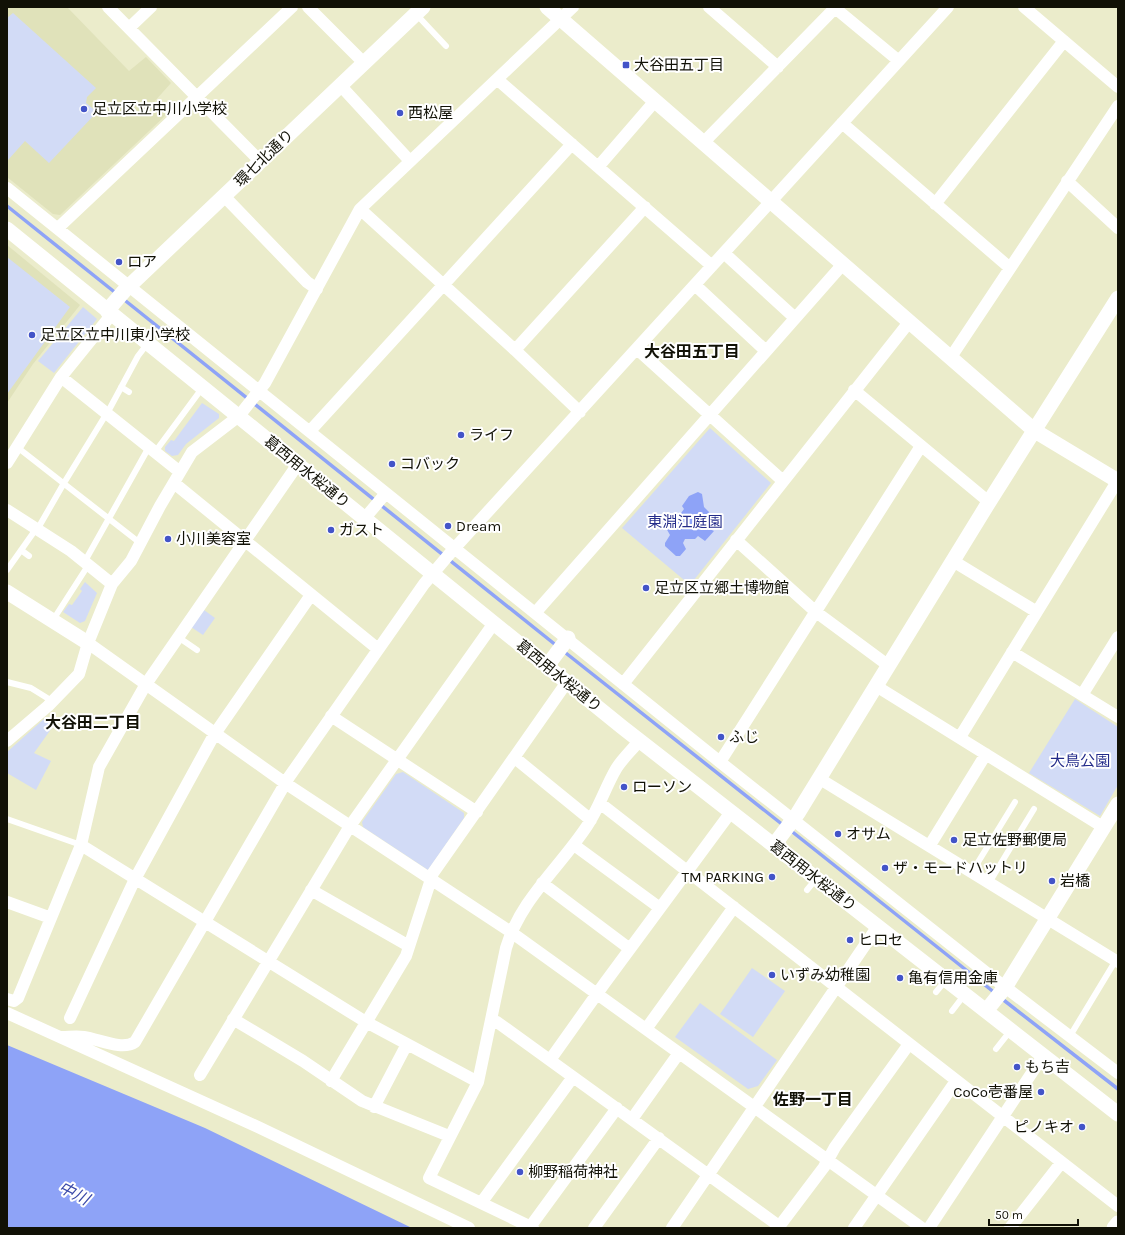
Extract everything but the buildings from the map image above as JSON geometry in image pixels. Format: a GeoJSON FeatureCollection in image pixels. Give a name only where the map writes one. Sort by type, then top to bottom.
{"type":"FeatureCollection","features":[{"type":"Feature","properties":{"kind":"street"},"geometry":{"type":"LineString","coordinates":[[108,7],[260,161]]}},
{"type":"Feature","properties":{"kind":"street"},"geometry":{"type":"LineString","coordinates":[[129,28],[151,7]]}},
{"type":"Feature","properties":{"kind":"street"},"geometry":{"type":"LineString","coordinates":[[58,228],[292,7]]}},
{"type":"Feature","properties":{"kind":"street"},"geometry":{"type":"LineString","coordinates":[[308,7],[364,63]]}},
{"type":"Feature","properties":{"kind":"street"},"geometry":{"type":"LineString","coordinates":[[547,7],[910,320],[1035,431],[1118,481],[960,737]]}},
{"type":"Feature","properties":{"kind":"street"},"geometry":{"type":"LineString","coordinates":[[7,741],[52,701],[78,674],[88,643],[112,584],[131,561],[192,452],[250,402],[277,364],[360,209],[498,80],[573,7]]}},
{"type":"Feature","properties":{"kind":"street"},"geometry":{"type":"LineString","coordinates":[[709,7],[778,67]]}},
{"type":"Feature","properties":{"kind":"street"},"geometry":{"type":"LineString","coordinates":[[62,1037],[82,1036],[123,1045],[130,1045],[135,1042],[285,783],[378,649],[436,570],[453,549],[580,412],[771,200],[948,7]]}},
{"type":"Feature","properties":{"kind":"street"},"geometry":{"type":"LineString","coordinates":[[1024,7],[1118,87]]}},
{"type":"Feature","properties":{"kind":"street"},"geometry":{"type":"LineString","coordinates":[[703,143],[835,8],[899,61]]}},
{"type":"Feature","properties":{"kind":"street","name":"環七北通り"},"geometry":{"type":"LineString","coordinates":[[111,309],[127,288],[420,11]]}},
{"type":"Feature","properties":{"kind":"street"},"geometry":{"type":"LineString","coordinates":[[935,204],[1064,41]]}},
{"type":"Feature","properties":{"kind":"street"},"geometry":{"type":"LineString","coordinates":[[498,80],[712,266]]}},
{"type":"Feature","properties":{"kind":"street"},"geometry":{"type":"LineString","coordinates":[[340,86],[410,161]]}},
{"type":"Feature","properties":{"kind":"street"},"geometry":{"type":"LineString","coordinates":[[598,167],[655,101]]}},
{"type":"Feature","properties":{"kind":"street"},"geometry":{"type":"LineString","coordinates":[[951,357],[1118,106]]}},
{"type":"Feature","properties":{"kind":"street"},"geometry":{"type":"LineString","coordinates":[[842,123],[1010,268]]}},
{"type":"Feature","properties":{"kind":"street"},"geometry":{"type":"LineString","coordinates":[[310,431],[572,144]]}},
{"type":"Feature","properties":{"kind":"street"},"geometry":{"type":"LineString","coordinates":[[1068,181],[1118,228]]}},
{"type":"Feature","properties":{"kind":"street"},"geometry":{"type":"LineString","coordinates":[[7,188],[58,228],[127,288],[250,402],[310,431],[384,494],[536,612],[720,762],[789,826],[988,974],[1004,989],[1070,1036],[1118,1073]]}},
{"type":"Feature","properties":{"kind":"street"},"geometry":{"type":"LineString","coordinates":[[224,196],[307,282],[317,288]]}},
{"type":"Feature","properties":{"kind":"street"},"geometry":{"type":"LineString","coordinates":[[515,350],[645,207]]}},
{"type":"Feature","properties":{"kind":"street"},"geometry":{"type":"LineString","coordinates":[[360,209],[515,350],[580,412]]}},
{"type":"Feature","properties":{"kind":"street","name":"葛西用水桜通り"},"geometry":{"type":"LineString","coordinates":[[7,229],[111,309],[148,343],[203,387],[250,402],[298,464],[368,515],[436,570],[494,623],[550,661],[567,682],[774,845],[811,885],[878,926],[946,980],[965,994],[989,1008],[1011,1030],[1118,1114]]}},
{"type":"Feature","properties":{"kind":"street"},"geometry":{"type":"LineString","coordinates":[[724,253],[795,318]]}},
{"type":"Feature","properties":{"kind":"street"},"geometry":{"type":"LineString","coordinates":[[536,612],[844,264]]}},
{"type":"Feature","properties":{"kind":"street"},"geometry":{"type":"LineString","coordinates":[[695,285],[766,351]]}},
{"type":"Feature","properties":{"kind":"street"},"geometry":{"type":"LineString","coordinates":[[774,845],[789,826],[820,779],[989,502],[1118,298]]}},
{"type":"Feature","properties":{"kind":"street"},"geometry":{"type":"LineString","coordinates":[[7,463],[61,377],[111,309]]}},
{"type":"Feature","properties":{"kind":"street"},"geometry":{"type":"LineString","coordinates":[[623,684],[910,320]]}},
{"type":"Feature","properties":{"kind":"street"},"geometry":{"type":"LineString","coordinates":[[637,349],[783,482]]}},
{"type":"Feature","properties":{"kind":"street"},"geometry":{"type":"LineString","coordinates":[[61,377],[152,450],[177,478],[244,541],[378,649]]}},
{"type":"Feature","properties":{"kind":"street"},"geometry":{"type":"LineString","coordinates":[[854,390],[989,502]]}},
{"type":"Feature","properties":{"kind":"street"},"geometry":{"type":"LineString","coordinates":[[720,762],[921,446]]}},
{"type":"Feature","properties":{"kind":"street"},"geometry":{"type":"LineString","coordinates":[[7,999],[14,1002],[18,998],[81,845],[96,775],[146,684],[298,464]]}},
{"type":"Feature","properties":{"kind":"street"},"geometry":{"type":"LineString","coordinates":[[368,515],[384,494]]}},
{"type":"Feature","properties":{"kind":"street"},"geometry":{"type":"LineString","coordinates":[[7,510],[87,563],[112,584]]}},
{"type":"Feature","properties":{"kind":"street"},"geometry":{"type":"LineString","coordinates":[[736,540],[816,612],[889,666]]}},
{"type":"Feature","properties":{"kind":"street"},"geometry":{"type":"LineString","coordinates":[[953,561],[1037,612]]}},
{"type":"Feature","properties":{"kind":"street"},"geometry":{"type":"LineString","coordinates":[[7,592],[88,643],[214,735],[511,932],[922,1228]]}},
{"type":"Feature","properties":{"kind":"street"},"geometry":{"type":"LineString","coordinates":[[70,1018],[135,879],[214,735],[311,595]]}},
{"type":"Feature","properties":{"kind":"street"},"geometry":{"type":"LineString","coordinates":[[200,1075],[350,826],[494,623]]}},
{"type":"Feature","properties":{"kind":"street"},"geometry":{"type":"LineString","coordinates":[[1082,695],[1118,637]]}},
{"type":"Feature","properties":{"kind":"street"},"geometry":{"type":"LineString","coordinates":[[550,661],[568,638]]}},
{"type":"Feature","properties":{"kind":"street"},"geometry":{"type":"LineString","coordinates":[[1012,652],[1118,717]]}},
{"type":"Feature","properties":{"kind":"street"},"geometry":{"type":"LineString","coordinates":[[331,1081],[406,956],[430,879],[567,682]]}},
{"type":"Feature","properties":{"kind":"street"},"geometry":{"type":"LineString","coordinates":[[876,686],[1104,827]]}},
{"type":"Feature","properties":{"kind":"street"},"geometry":{"type":"LineString","coordinates":[[331,716],[477,812]]}},
{"type":"Feature","properties":{"kind":"street"},"geometry":{"type":"LineString","coordinates":[[617,1108],[532,1227],[429,1178],[449,1136],[478,1082],[506,948],[511,932],[526,905],[542,883],[574,845],[591,820],[601,804],[616,770],[640,741]]}},
{"type":"Feature","properties":{"kind":"street"},"geometry":{"type":"LineString","coordinates":[[930,845],[986,754]]}},
{"type":"Feature","properties":{"kind":"street"},"geometry":{"type":"LineString","coordinates":[[515,758],[591,820]]}},
{"type":"Feature","properties":{"kind":"street"},"geometry":{"type":"LineString","coordinates":[[820,779],[930,845],[1117,961]]}},
{"type":"Feature","properties":{"kind":"street"},"geometry":{"type":"LineString","coordinates":[[601,804],[734,907],[772,933],[836,987],[904,1037],[956,1081],[1118,1206]]}},
{"type":"Feature","properties":{"kind":"street"},"geometry":{"type":"LineString","coordinates":[[989,1008],[1004,989],[1118,804]]}},
{"type":"Feature","properties":{"kind":"street"},"geometry":{"type":"LineString","coordinates":[[550,1060],[731,812]]}},
{"type":"Feature","properties":{"kind":"street"},"geometry":{"type":"LineString","coordinates":[[81,845],[366,1022],[478,1082]]}},
{"type":"Feature","properties":{"kind":"street"},"geometry":{"type":"LineString","coordinates":[[574,845],[660,908]]}},
{"type":"Feature","properties":{"kind":"street"},"geometry":{"type":"LineString","coordinates":[[542,883],[630,949]]}},
{"type":"Feature","properties":{"kind":"street"},"geometry":{"type":"LineString","coordinates":[[311,890],[409,946]]}},
{"type":"Feature","properties":{"kind":"street"},"geometry":{"type":"LineString","coordinates":[[7,902],[51,918]]}},
{"type":"Feature","properties":{"kind":"street"},"geometry":{"type":"LineString","coordinates":[[646,1029],[734,907]]}},
{"type":"Feature","properties":{"kind":"street"},"geometry":{"type":"LineString","coordinates":[[672,1228],[708,1173],[878,926]]}},
{"type":"Feature","properties":{"kind":"street"},"geometry":{"type":"LineString","coordinates":[[7,1013],[258,1126],[469,1228]]}},
{"type":"Feature","properties":{"kind":"street"},"geometry":{"type":"LineString","coordinates":[[234,1020],[303,1061],[331,1081],[374,1107],[449,1136]]}},
{"type":"Feature","properties":{"kind":"street"},"geometry":{"type":"LineString","coordinates":[[491,1021],[497,1022],[708,1173],[779,1227],[824,1167],[841,1132],[886,1068],[904,1037]]}},
{"type":"Feature","properties":{"kind":"street"},"geometry":{"type":"LineString","coordinates":[[374,1107],[407,1044]]}},
{"type":"Feature","properties":{"kind":"street"},"geometry":{"type":"LineString","coordinates":[[632,1119],[679,1053]]}},
{"type":"Feature","properties":{"kind":"street"},"geometry":{"type":"LineString","coordinates":[[930,1228],[1043,1056]]}},
{"type":"Feature","properties":{"kind":"street"},"geometry":{"type":"LineString","coordinates":[[481,1203],[573,1077]]}},
{"type":"Feature","properties":{"kind":"street"},"geometry":{"type":"LineString","coordinates":[[854,1228],[956,1081]]}},
{"type":"Feature","properties":{"kind":"street"},"geometry":{"type":"LineString","coordinates":[[594,1228],[659,1138]]}},
{"type":"Feature","properties":{"kind":"street"},"geometry":{"type":"LineString","coordinates":[[1010,1228],[1061,1163]]}},
{"type":"Feature","properties":{"kind":"street"},"geometry":{"type":"LineString","coordinates":[[1114,1228],[1118,1223]]}},
{"type":"Feature","properties":{"kind":"lane"},"geometry":{"type":"LineString","coordinates":[[420,11],[446,46]]}},
{"type":"Feature","properties":{"kind":"lane"},"geometry":{"type":"LineString","coordinates":[[7,570],[37,530],[138,356],[148,343]]}},
{"type":"Feature","properties":{"kind":"lane"},"geometry":{"type":"LineString","coordinates":[[121,387],[129,392]]}},
{"type":"Feature","properties":{"kind":"lane"},"geometry":{"type":"LineString","coordinates":[[52,620],[87,563],[109,518],[152,450],[203,387]]}},
{"type":"Feature","properties":{"kind":"lane"},"geometry":{"type":"LineString","coordinates":[[17,447],[140,543]]}},
{"type":"Feature","properties":{"kind":"lane"},"geometry":{"type":"LineString","coordinates":[[21,550],[29,556]]}},
{"type":"Feature","properties":{"kind":"lane"},"geometry":{"type":"LineString","coordinates":[[178,637],[197,650]]}},
{"type":"Feature","properties":{"kind":"lane"},"geometry":{"type":"LineString","coordinates":[[7,682],[31,688],[52,701]]}},
{"type":"Feature","properties":{"kind":"lane"},"geometry":{"type":"LineString","coordinates":[[972,872],[1015,802]]}},
{"type":"Feature","properties":{"kind":"lane"},"geometry":{"type":"LineString","coordinates":[[989,883],[1034,809]]}},
{"type":"Feature","properties":{"kind":"lane"},"geometry":{"type":"LineString","coordinates":[[7,819],[81,845]]}},
{"type":"Feature","properties":{"kind":"lane"},"geometry":{"type":"LineString","coordinates":[[1070,1036],[1117,961]]}},
{"type":"Feature","properties":{"kind":"lane"},"geometry":{"type":"LineString","coordinates":[[936,992],[946,980]]}},
{"type":"Feature","properties":{"kind":"lane"},"geometry":{"type":"LineString","coordinates":[[952,1011],[965,994]]}},
{"type":"Feature","properties":{"kind":"lane"},"geometry":{"type":"LineString","coordinates":[[996,1049],[1011,1030]]}},
{"type":"Feature","properties":{"kind":"shaded area","name":"足立区立中川小学校"},"geometry":{"type":"Polygon","coordinates":[[[7,7],[67,7],[129,71],[146,57],[171,83],[154,102],[166,115],[60,215],[53,214],[7,177],[7,7]]]}},
{"type":"Feature","properties":{"kind":"shaded area","name":"足立区立中川東小学校"},"geometry":{"type":"Polygon","coordinates":[[[7,245],[80,305],[33,364],[7,403],[7,245]]]}},
{"type":"Feature","properties":{"kind":"green space"},"geometry":{"type":"Polygon","coordinates":[[[13,13],[96,88],[87,97],[86,103],[97,112],[49,163],[25,141],[8,160],[7,158],[7,18],[13,13]]]}},
{"type":"Feature","properties":{"kind":"green space","name":"足立区立中川東小学校"},"geometry":{"type":"Polygon","coordinates":[[[7,257],[70,307],[7,394],[7,257]]]}},
{"type":"Feature","properties":{"kind":"green space"},"geometry":{"type":"Polygon","coordinates":[[[83,307],[97,319],[54,373],[38,361],[83,307]]]}},
{"type":"Feature","properties":{"kind":"green space"},"geometry":{"type":"Polygon","coordinates":[[[202,403],[219,414],[219,418],[186,444],[178,455],[172,456],[165,451],[165,447],[171,440],[174,441],[202,403]]]}},
{"type":"Feature","properties":{"kind":"green space","name":"東淵江庭園"},"geometry":{"type":"Polygon","coordinates":[[[710,428],[771,483],[690,585],[622,528],[710,428]]]}},
{"type":"Feature","properties":{"kind":"green space"},"geometry":{"type":"Polygon","coordinates":[[[85,582],[97,593],[85,621],[80,623],[63,612],[69,604],[72,605],[82,591],[80,589],[85,582]]]}},
{"type":"Feature","properties":{"kind":"green space"},"geometry":{"type":"Polygon","coordinates":[[[204,610],[215,618],[203,635],[191,627],[204,610]]]}},
{"type":"Feature","properties":{"kind":"green space","name":"大鳥公園"},"geometry":{"type":"Polygon","coordinates":[[[1075,699],[1118,727],[1118,785],[1100,816],[1029,773],[1075,699]]]}},
{"type":"Feature","properties":{"kind":"green space"},"geometry":{"type":"Polygon","coordinates":[[[45,718],[54,725],[34,753],[51,761],[36,790],[7,773],[7,752],[45,718]]]}},
{"type":"Feature","properties":{"kind":"green space"},"geometry":{"type":"Polygon","coordinates":[[[403,772],[464,813],[464,818],[428,870],[363,827],[362,822],[396,774],[403,772]]]}},
{"type":"Feature","properties":{"kind":"green space"},"geometry":{"type":"Polygon","coordinates":[[[752,968],[785,991],[753,1037],[720,1014],[752,968]]]}},
{"type":"Feature","properties":{"kind":"green space"},"geometry":{"type":"Polygon","coordinates":[[[700,1003],[777,1060],[758,1086],[748,1089],[675,1037],[700,1003]]]}},
{"type":"Feature","properties":{"kind":"water"},"geometry":{"type":"Polygon","coordinates":[[[698,492],[702,494],[704,507],[709,512],[703,524],[705,527],[714,531],[705,541],[698,536],[695,539],[685,539],[683,543],[686,549],[680,556],[676,556],[665,546],[665,543],[670,535],[666,528],[672,515],[679,516],[684,509],[682,506],[689,496],[698,492]]]}},
{"type":"Feature","properties":{"kind":"water","name":"中川"},"geometry":{"type":"Polygon","coordinates":[[[7,1045],[205,1128],[412,1228],[7,1228],[7,1045]]]}},
{"type":"Feature","properties":{"kind":"waterway"},"geometry":{"type":"LineString","coordinates":[[7,206],[117,294]]}},
{"type":"Feature","properties":{"kind":"waterway"},"geometry":{"type":"LineString","coordinates":[[122,298],[557,646]]}},
{"type":"Feature","properties":{"kind":"waterway"},"geometry":{"type":"LineString","coordinates":[[562,650],[783,825]]}},
{"type":"Feature","properties":{"kind":"waterway"},"geometry":{"type":"LineString","coordinates":[[790,830],[995,993]]}},
{"type":"Feature","properties":{"kind":"waterway"},"geometry":{"type":"LineString","coordinates":[[1001,998],[1118,1089]]}},
{"type":"Feature","properties":{"kind":"place","name":"大谷田五丁目"},"geometry":{"type":"Point","coordinates":[626,65]}},
{"type":"Feature","properties":{"kind":"place","name":"足立区立中川小学校"},"geometry":{"type":"Point","coordinates":[84,109]}},
{"type":"Feature","properties":{"kind":"place","name":"西松屋"},"geometry":{"type":"Point","coordinates":[400,113]}},
{"type":"Feature","properties":{"kind":"place","name":"ロア"},"geometry":{"type":"Point","coordinates":[119,262]}},
{"type":"Feature","properties":{"kind":"place","name":"足立区立中川東小学校"},"geometry":{"type":"Point","coordinates":[32,335]}},
{"type":"Feature","properties":{"kind":"place","name":"ライフ"},"geometry":{"type":"Point","coordinates":[461,435]}},
{"type":"Feature","properties":{"kind":"place","name":"コバック"},"geometry":{"type":"Point","coordinates":[392,464]}},
{"type":"Feature","properties":{"kind":"place","name":"Dream"},"geometry":{"type":"Point","coordinates":[448,526]}},
{"type":"Feature","properties":{"kind":"place","name":"ガスト"},"geometry":{"type":"Point","coordinates":[331,530]}},
{"type":"Feature","properties":{"kind":"place","name":"小川美容室"},"geometry":{"type":"Point","coordinates":[168,539]}},
{"type":"Feature","properties":{"kind":"place","name":"足立区立郷土博物館"},"geometry":{"type":"Point","coordinates":[646,588]}},
{"type":"Feature","properties":{"kind":"place","name":"ふじ"},"geometry":{"type":"Point","coordinates":[721,737]}},
{"type":"Feature","properties":{"kind":"place","name":"ローソン"},"geometry":{"type":"Point","coordinates":[624,787]}},
{"type":"Feature","properties":{"kind":"place","name":"オサム"},"geometry":{"type":"Point","coordinates":[838,834]}},
{"type":"Feature","properties":{"kind":"place","name":"足立佐野郵便局"},"geometry":{"type":"Point","coordinates":[954,840]}},
{"type":"Feature","properties":{"kind":"place","name":"ザ・モードハットリ"},"geometry":{"type":"Point","coordinates":[885,868]}},
{"type":"Feature","properties":{"kind":"place","name":"TM PARKING"},"geometry":{"type":"Point","coordinates":[772,877]}},
{"type":"Feature","properties":{"kind":"place","name":"岩橋"},"geometry":{"type":"Point","coordinates":[1052,881]}},
{"type":"Feature","properties":{"kind":"place","name":"ヒロセ"},"geometry":{"type":"Point","coordinates":[850,940]}},
{"type":"Feature","properties":{"kind":"place","name":"いずみ幼稚園"},"geometry":{"type":"Point","coordinates":[772,975]}},
{"type":"Feature","properties":{"kind":"place","name":"亀有信用金庫"},"geometry":{"type":"Point","coordinates":[900,978]}},
{"type":"Feature","properties":{"kind":"place","name":"もち吉"},"geometry":{"type":"Point","coordinates":[1017,1067]}},
{"type":"Feature","properties":{"kind":"place","name":"CoCo壱番屋"},"geometry":{"type":"Point","coordinates":[1041,1092]}},
{"type":"Feature","properties":{"kind":"place","name":"ピノキオ"},"geometry":{"type":"Point","coordinates":[1082,1127]}},
{"type":"Feature","properties":{"kind":"place","name":"柳野稲荷神社"},"geometry":{"type":"Point","coordinates":[520,1172]}},
{"type":"Feature","properties":{"kind":"district","name":"大谷田五丁目"},"geometry":{"type":"Point","coordinates":[692,351]}},
{"type":"Feature","properties":{"kind":"district","name":"大谷田二丁目"},"geometry":{"type":"Point","coordinates":[93,722]}},
{"type":"Feature","properties":{"kind":"district","name":"佐野一丁目"},"geometry":{"type":"Point","coordinates":[813,1099]}}]}
